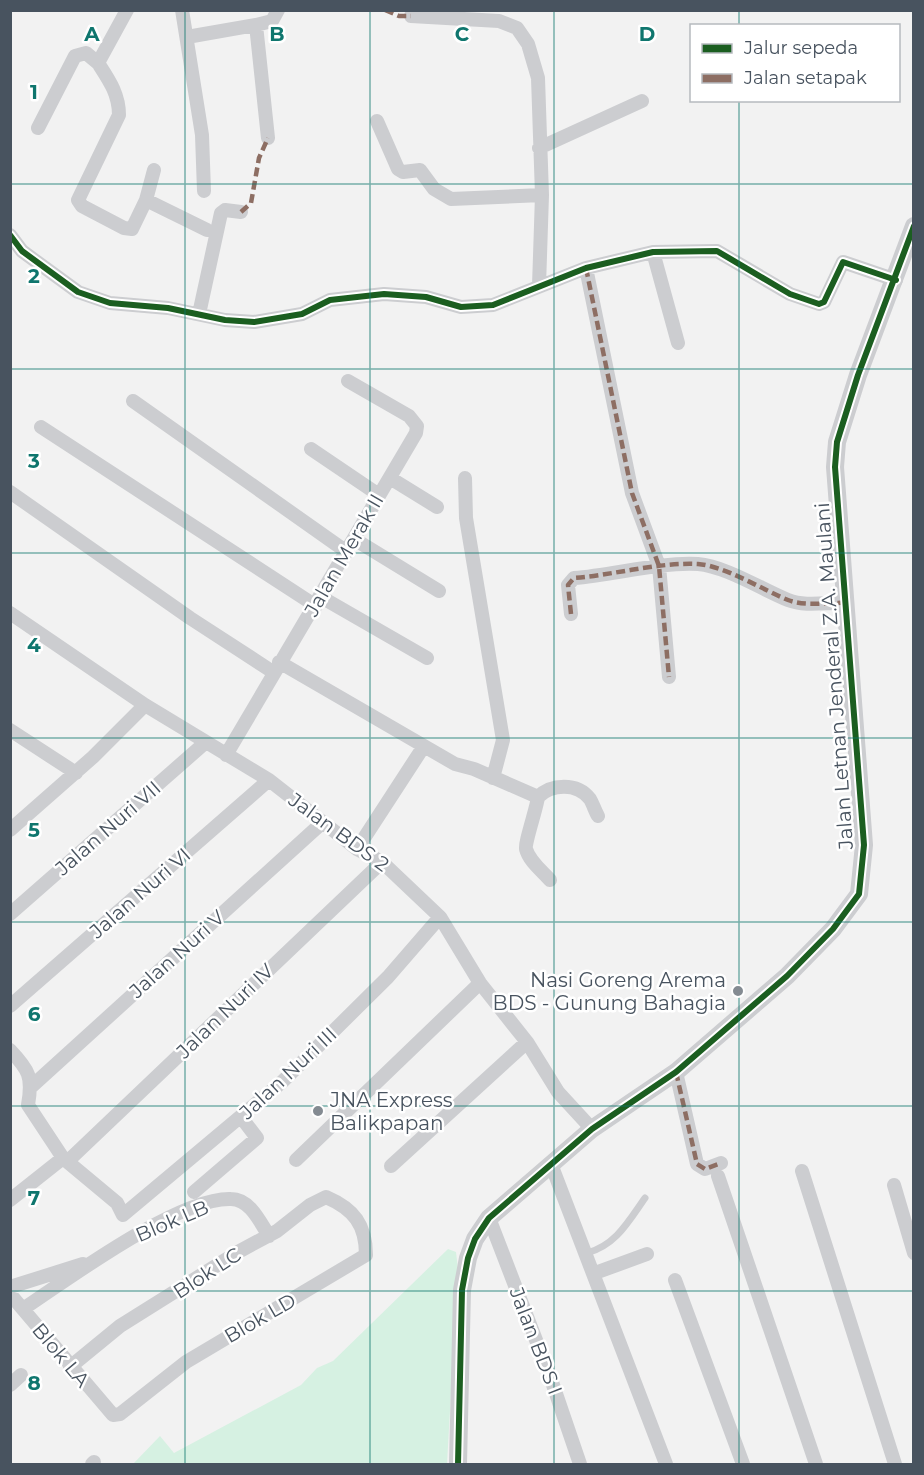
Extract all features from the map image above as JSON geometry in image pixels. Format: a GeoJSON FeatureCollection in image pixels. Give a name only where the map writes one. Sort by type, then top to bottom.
{"type":"FeatureCollection","features":[{"type":"Feature","properties":{"kind":"street"},"geometry":{"type":"LineString","coordinates":[[98,63],[127,10]]}},
{"type":"Feature","properties":{"kind":"street"},"geometry":{"type":"LineString","coordinates":[[182,10],[202,135],[204,191]]}},
{"type":"Feature","properties":{"kind":"street"},"geometry":{"type":"LineString","coordinates":[[187,37],[272,21],[278,10]]}},
{"type":"Feature","properties":{"kind":"street"},"geometry":{"type":"LineString","coordinates":[[411,16],[499,21],[517,28],[528,44],[538,78],[542,195],[540,286]]}},
{"type":"Feature","properties":{"kind":"street"},"geometry":{"type":"LineString","coordinates":[[256,25],[268,138]]}},
{"type":"Feature","properties":{"kind":"street"},"geometry":{"type":"LineString","coordinates":[[38,128],[75,56],[86,53],[98,63],[113,87],[119,103],[119,115],[78,200],[82,206],[124,228],[132,229],[146,200],[154,170]]}},
{"type":"Feature","properties":{"kind":"street"},"geometry":{"type":"LineString","coordinates":[[539,148],[642,101]]}},
{"type":"Feature","properties":{"kind":"street"},"geometry":{"type":"LineString","coordinates":[[377,122],[398,169],[403,172],[420,170],[439,194],[451,199],[542,195]]}},
{"type":"Feature","properties":{"kind":"street"},"geometry":{"type":"LineString","coordinates":[[146,200],[207,230]]}},
{"type":"Feature","properties":{"kind":"street"},"geometry":{"type":"LineString","coordinates":[[198,314],[221,213],[225,210],[241,212]]}},
{"type":"Feature","properties":{"kind":"street","name":"Jalan Letnan Jenderal Z.A. Maulani"},"geometry":{"type":"LineString","coordinates":[[458,1464],[462,1290],[468,1258],[475,1239],[489,1218],[592,1129],[676,1072],[787,976],[832,929],[859,894],[864,845],[835,467],[837,442],[858,375],[896,280],[914,226]]}},
{"type":"Feature","properties":{"kind":"street"},"geometry":{"type":"LineString","coordinates":[[10,235],[22,251],[78,292],[110,303],[168,308],[225,320],[254,322],[302,314],[330,300],[384,294],[426,297],[461,307],[493,305],[586,268],[653,252],[717,251],[790,294],[819,304],[824,302],[843,262],[896,280]]}},
{"type":"Feature","properties":{"kind":"street"},"geometry":{"type":"LineString","coordinates":[[653,252],[678,344]]}},
{"type":"Feature","properties":{"kind":"street"},"geometry":{"type":"LineString","coordinates":[[586,268],[632,493],[659,567],[669,677]]}},
{"type":"Feature","properties":{"kind":"street","name":"Jalan Merak II"},"geometry":{"type":"LineString","coordinates":[[226,755],[276,667],[319,601],[416,433],[417,426],[409,416],[348,381]]}},
{"type":"Feature","properties":{"kind":"street"},"geometry":{"type":"LineString","coordinates":[[133,402],[347,552]]}},
{"type":"Feature","properties":{"kind":"street"},"geometry":{"type":"LineString","coordinates":[[41,427],[319,601],[427,658]]}},
{"type":"Feature","properties":{"kind":"street"},"geometry":{"type":"LineString","coordinates":[[311,449],[379,495]]}},
{"type":"Feature","properties":{"kind":"street"},"geometry":{"type":"LineString","coordinates":[[390,478],[437,507]]}},
{"type":"Feature","properties":{"kind":"street"},"geometry":{"type":"LineString","coordinates":[[465,478],[466,518],[503,740],[493,778]]}},
{"type":"Feature","properties":{"kind":"street"},"geometry":{"type":"LineString","coordinates":[[10,492],[190,618],[455,764],[538,797]]}},
{"type":"Feature","properties":{"kind":"street"},"geometry":{"type":"LineString","coordinates":[[354,539],[439,591]]}},
{"type":"Feature","properties":{"kind":"street"},"geometry":{"type":"LineString","coordinates":[[571,614],[568,585],[574,578],[698,564],[762,587],[788,600],[807,605],[823,602],[847,603]]}},
{"type":"Feature","properties":{"kind":"street","name":"Jalan BDS 2"},"geometry":{"type":"LineString","coordinates":[[10,613],[145,705],[269,780],[357,849],[382,862],[441,917],[480,983],[527,1042],[558,1092],[592,1129]]}},
{"type":"Feature","properties":{"kind":"street"},"geometry":{"type":"LineString","coordinates":[[10,830],[76,773],[145,705]]}},
{"type":"Feature","properties":{"kind":"street"},"geometry":{"type":"LineString","coordinates":[[11,730],[76,773]]}},
{"type":"Feature","properties":{"kind":"street","name":"Jalan Nuri VII"},"geometry":{"type":"LineString","coordinates":[[10,914],[206,742]]}},
{"type":"Feature","properties":{"kind":"street"},"geometry":{"type":"LineString","coordinates":[[357,849],[424,746]]}},
{"type":"Feature","properties":{"kind":"street","name":"Jalan Nuri VI"},"geometry":{"type":"LineString","coordinates":[[10,1006],[269,780]]}},
{"type":"Feature","properties":{"kind":"street"},"geometry":{"type":"LineString","coordinates":[[550,880],[526,850],[525,841],[532,828],[538,797],[546,789],[557,787],[580,791],[589,798],[598,816]]}},
{"type":"Feature","properties":{"kind":"street","name":"Jalan Nuri V"},"geometry":{"type":"LineString","coordinates":[[31,1087],[323,822]]}},
{"type":"Feature","properties":{"kind":"street","name":"Jalan Nuri IV"},"geometry":{"type":"LineString","coordinates":[[10,1200],[66,1159],[382,862]]}},
{"type":"Feature","properties":{"kind":"street","name":"Jalan Nuri III"},"geometry":{"type":"LineString","coordinates":[[66,1159],[117,1203],[123,1215],[282,1082],[388,977],[441,917]]}},
{"type":"Feature","properties":{"kind":"street"},"geometry":{"type":"LineString","coordinates":[[296,1160],[480,983]]}},
{"type":"Feature","properties":{"kind":"street"},"geometry":{"type":"LineString","coordinates":[[391,1166],[527,1042]]}},
{"type":"Feature","properties":{"kind":"street"},"geometry":{"type":"LineString","coordinates":[[10,1050],[27,1068],[31,1087],[28,1105],[66,1159]]}},
{"type":"Feature","properties":{"kind":"street"},"geometry":{"type":"LineString","coordinates":[[676,1072],[696,1164],[705,1169],[720,1170],[816,1464]]}},
{"type":"Feature","properties":{"kind":"street"},"geometry":{"type":"LineString","coordinates":[[194,1192],[257,1138],[241,1117]]}},
{"type":"Feature","properties":{"kind":"street"},"geometry":{"type":"LineString","coordinates":[[551,1164],[666,1464]]}},
{"type":"Feature","properties":{"kind":"street"},"geometry":{"type":"LineString","coordinates":[[802,1171],[896,1464]]}},
{"type":"Feature","properties":{"kind":"street"},"geometry":{"type":"LineString","coordinates":[[894,1185],[914,1253]]}},
{"type":"Feature","properties":{"kind":"street","name":"Blok LC"},"geometry":{"type":"LineString","coordinates":[[70,1367],[120,1326],[269,1236],[327,1197],[348,1206]]}},
{"type":"Feature","properties":{"kind":"street","name":"Blok LB"},"geometry":{"type":"LineString","coordinates":[[23,1309],[129,1239],[198,1206],[232,1199],[249,1206],[269,1236]]}},
{"type":"Feature","properties":{"kind":"street","name":"Blok LD"},"geometry":{"type":"LineString","coordinates":[[112,1415],[120,1414],[186,1362],[366,1255],[366,1238],[348,1206]]}},
{"type":"Feature","properties":{"kind":"street","name":"Jalan BDS I"},"geometry":{"type":"LineString","coordinates":[[489,1218],[551,1379],[580,1464]]}},
{"type":"Feature","properties":{"kind":"street"},"geometry":{"type":"LineString","coordinates":[[595,1274],[647,1254]]}},
{"type":"Feature","properties":{"kind":"street","name":"Blok LB"},"geometry":{"type":"LineString","coordinates":[[10,1287],[100,1258]]}},
{"type":"Feature","properties":{"kind":"street"},"geometry":{"type":"LineString","coordinates":[[675,1280],[743,1464]]}},
{"type":"Feature","properties":{"kind":"street","name":"Blok LA"},"geometry":{"type":"LineString","coordinates":[[10,1294],[112,1415]]}},
{"type":"Feature","properties":{"kind":"street"},"geometry":{"type":"LineString","coordinates":[[10,1385],[21,1375]]}},
{"type":"Feature","properties":{"kind":"lane"},"geometry":{"type":"LineString","coordinates":[[587,1253],[603,1249],[614,1240],[645,1198]]}},
{"type":"Feature","properties":{"kind":"green space"},"geometry":{"type":"Polygon","coordinates":[[[448,1249],[456,1252],[458,1269],[447,1464],[133,1464],[160,1436],[174,1453],[301,1385],[317,1368],[333,1361],[448,1249]]]}},
{"type":"Feature","properties":{"kind":"marked path"},"geometry":{"type":"LineString","coordinates":[[385,10],[399,16],[411,16]]}},
{"type":"Feature","properties":{"kind":"marked path"},"geometry":{"type":"LineString","coordinates":[[241,212],[251,203],[259,158],[268,138]]}},
{"type":"Feature","properties":{"kind":"marked path"},"geometry":{"type":"LineString","coordinates":[[586,268],[632,493],[659,566],[669,677]]}},
{"type":"Feature","properties":{"kind":"marked path"},"geometry":{"type":"LineString","coordinates":[[571,614],[568,585],[574,578],[683,564],[698,564],[720,569],[795,602],[847,603]]}},
{"type":"Feature","properties":{"kind":"marked path"},"geometry":{"type":"LineString","coordinates":[[676,1072],[697,1164],[705,1169],[721,1163]]}},
{"type":"Feature","properties":{"kind":"cycle path"},"geometry":{"type":"LineString","coordinates":[[458,1464],[462,1290],[468,1258],[475,1239],[489,1218],[592,1129],[676,1072],[787,976],[833,929],[859,894],[864,845],[835,467],[837,442],[858,375],[914,226]]}},
{"type":"Feature","properties":{"kind":"cycle path"},"geometry":{"type":"LineString","coordinates":[[10,235],[22,251],[78,292],[110,303],[168,308],[225,320],[254,322],[302,314],[330,300],[384,294],[426,297],[461,307],[493,305],[586,268],[653,252],[717,251],[790,294],[819,304],[824,302],[843,262],[896,280]]}},
{"type":"Feature","properties":{"kind":"place","name":"Nasi Goreng Arema BDS - Gunung Bahagia"},"geometry":{"type":"Point","coordinates":[738,991]}},
{"type":"Feature","properties":{"kind":"place","name":"JNA Express Balikpapan"},"geometry":{"type":"Point","coordinates":[318,1111]}}]}
